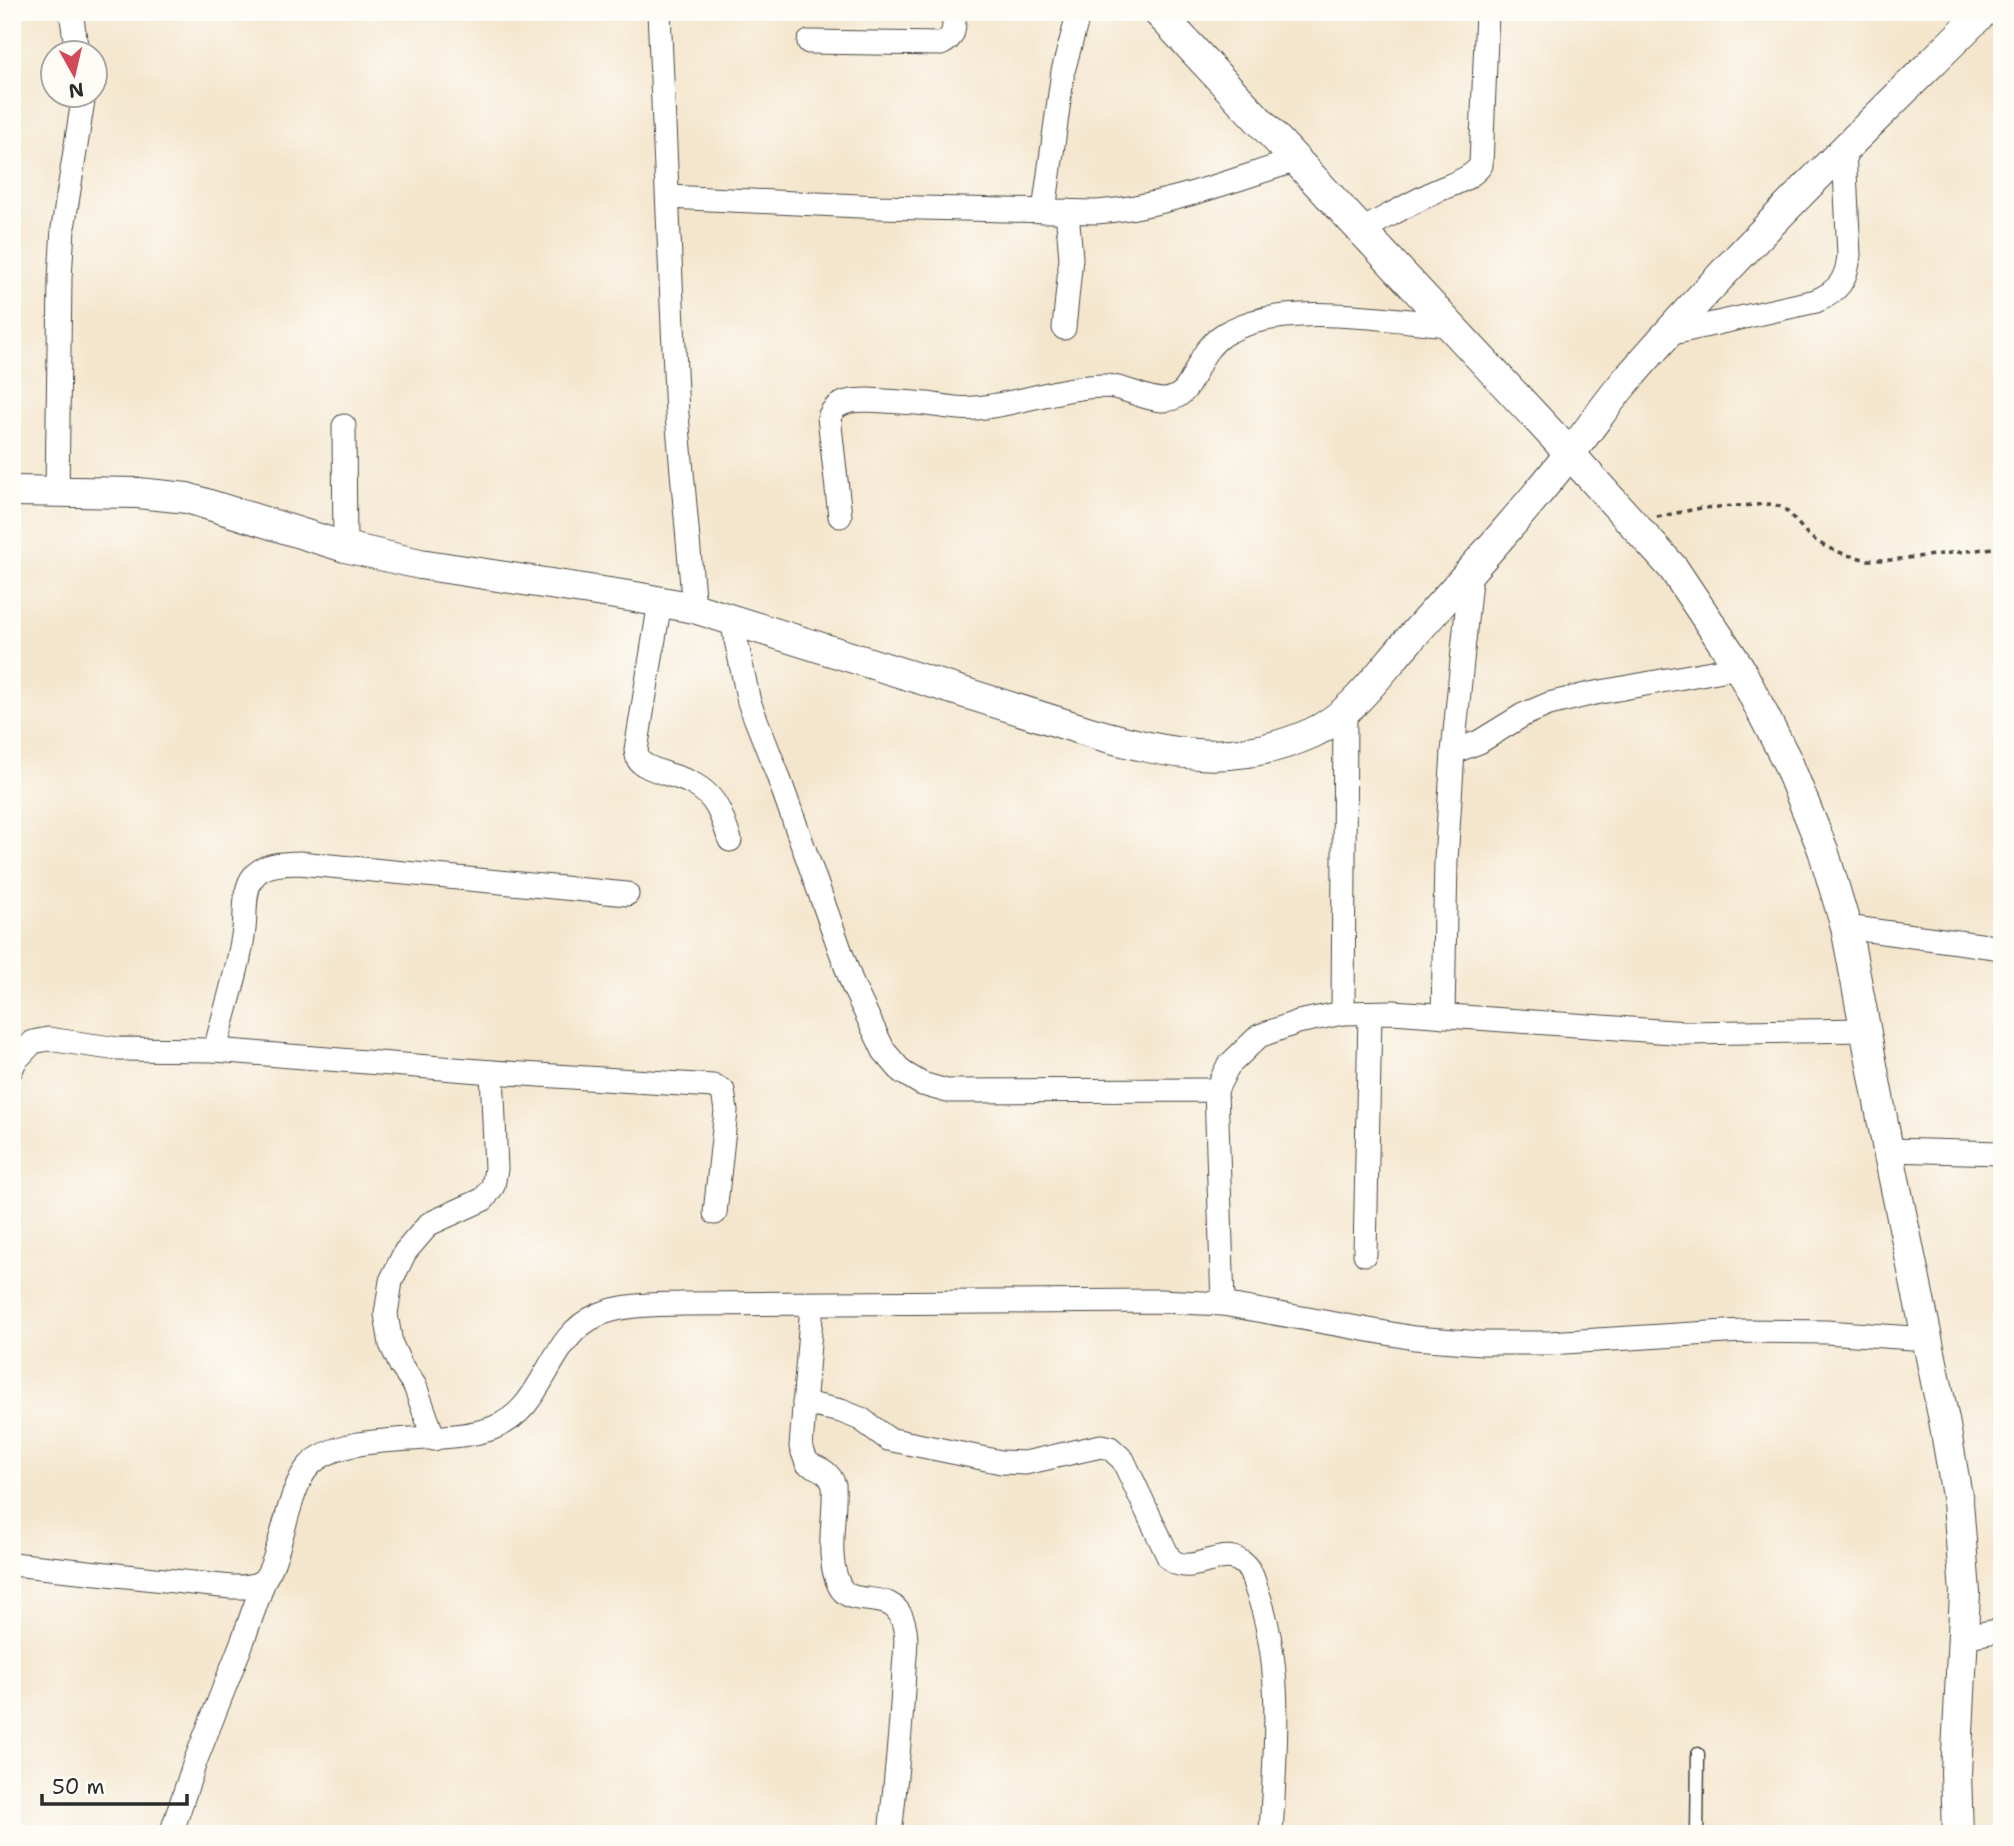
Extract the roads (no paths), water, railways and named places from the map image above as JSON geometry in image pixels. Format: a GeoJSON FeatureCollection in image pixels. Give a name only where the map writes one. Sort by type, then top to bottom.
{"type":"FeatureCollection","features":[{"type":"Feature","properties":{"kind":"street"},"geometry":{"type":"LineString","coordinates":[[71,12],[75,38]]}},
{"type":"Feature","properties":{"kind":"street"},"geometry":{"type":"LineString","coordinates":[[659,12],[677,415],[694,608]]}},
{"type":"Feature","properties":{"kind":"street"},"geometry":{"type":"LineString","coordinates":[[809,42],[941,44],[950,40],[954,32],[954,12]]}},
{"type":"Feature","properties":{"kind":"street"},"geometry":{"type":"LineString","coordinates":[[1044,211],[1063,71],[1079,12]]}},
{"type":"Feature","properties":{"kind":"street"},"geometry":{"type":"LineString","coordinates":[[1158,12],[1673,568],[1739,667],[1787,761],[1823,850],[1846,927],[1958,1502],[1965,1592],[1956,1773],[1958,1834]]}},
{"type":"Feature","properties":{"kind":"street"},"geometry":{"type":"LineString","coordinates":[[1362,230],[1432,192],[1476,172],[1481,165],[1487,12]]}},
{"type":"Feature","properties":{"kind":"street"},"geometry":{"type":"LineString","coordinates":[[12,491],[138,493],[187,498],[345,547],[420,564],[694,608],[1154,750],[1196,756],[1232,754],[1273,747],[1314,732],[1345,712],[1471,570],[1570,454],[1628,378],[1668,334],[1844,150],[1983,12]]}},
{"type":"Feature","properties":{"kind":"street"},"geometry":{"type":"LineString","coordinates":[[57,492],[63,228],[82,108]]}},
{"type":"Feature","properties":{"kind":"street"},"geometry":{"type":"LineString","coordinates":[[1668,334],[1816,301],[1831,295],[1841,286],[1848,271],[1849,255],[1844,150]]}},
{"type":"Feature","properties":{"kind":"street"},"geometry":{"type":"LineString","coordinates":[[668,197],[880,207],[1124,210],[1297,160]]}},
{"type":"Feature","properties":{"kind":"street"},"geometry":{"type":"LineString","coordinates":[[1064,328],[1071,258],[1067,211]]}},
{"type":"Feature","properties":{"kind":"street"},"geometry":{"type":"LineString","coordinates":[[840,516],[829,418],[832,408],[840,403],[861,400],[891,401],[961,409],[978,408],[1066,391],[1109,386],[1164,400],[1178,397],[1188,387],[1208,348],[1227,332],[1275,316],[1315,314],[1450,325]]}},
{"type":"Feature","properties":{"kind":"street"},"geometry":{"type":"LineString","coordinates":[[344,426],[345,547]]}},
{"type":"Feature","properties":{"kind":"street"},"geometry":{"type":"LineString","coordinates":[[1443,1016],[1446,860],[1453,752],[1471,570]]}},
{"type":"Feature","properties":{"kind":"street"},"geometry":{"type":"LineString","coordinates":[[660,602],[636,750],[637,758],[643,764],[687,781],[707,794],[719,811],[730,839]]}},
{"type":"Feature","properties":{"kind":"street"},"geometry":{"type":"LineString","coordinates":[[732,621],[749,702],[853,986],[884,1051],[902,1072],[922,1084],[947,1091],[1216,1090]]}},
{"type":"Feature","properties":{"kind":"street"},"geometry":{"type":"LineString","coordinates":[[1453,752],[1479,742],[1523,715],[1549,704],[1739,667]]}},
{"type":"Feature","properties":{"kind":"street"},"geometry":{"type":"LineString","coordinates":[[1343,1013],[1345,712]]}},
{"type":"Feature","properties":{"kind":"street"},"geometry":{"type":"LineString","coordinates":[[215,1050],[243,942],[248,891],[252,877],[263,868],[299,863],[627,894]]}},
{"type":"Feature","properties":{"kind":"street"},"geometry":{"type":"LineString","coordinates":[[1846,927],[2002,948]]}},
{"type":"Feature","properties":{"kind":"street"},"geometry":{"type":"LineString","coordinates":[[1223,1304],[1216,1090],[1228,1066],[1259,1036],[1298,1022],[1343,1013],[1443,1016],[1686,1033],[1865,1030]]}},
{"type":"Feature","properties":{"kind":"street"},"geometry":{"type":"LineString","coordinates":[[1365,1254],[1370,1013]]}},
{"type":"Feature","properties":{"kind":"street"},"geometry":{"type":"LineString","coordinates":[[12,1068],[33,1042],[48,1039],[118,1049],[215,1050],[713,1086],[723,1090],[726,1111],[715,1213]]}},
{"type":"Feature","properties":{"kind":"street"},"geometry":{"type":"LineString","coordinates":[[434,1439],[415,1386],[401,1366],[391,1344],[386,1314],[391,1281],[405,1252],[429,1224],[484,1199],[493,1186],[496,1169],[492,1072]]}},
{"type":"Feature","properties":{"kind":"street"},"geometry":{"type":"LineString","coordinates":[[1888,1150],[2002,1153]]}},
{"type":"Feature","properties":{"kind":"street"},"geometry":{"type":"LineString","coordinates":[[171,1834],[187,1783],[273,1563],[295,1488],[309,1465],[335,1449],[360,1443],[434,1439],[493,1429],[515,1416],[533,1398],[554,1357],[573,1331],[599,1314],[631,1307],[682,1304],[1160,1301],[1223,1304],[1414,1338],[1482,1343],[1549,1343],[1742,1331],[1826,1332],[1927,1339]]}},
{"type":"Feature","properties":{"kind":"street"},"geometry":{"type":"LineString","coordinates":[[812,1304],[803,1455],[807,1463],[825,1471],[834,1485],[834,1566],[838,1583],[850,1598],[874,1598],[896,1609],[906,1633],[890,1834]]}},
{"type":"Feature","properties":{"kind":"street"},"geometry":{"type":"LineString","coordinates":[[804,1403],[841,1411],[861,1419],[888,1439],[1001,1462],[1025,1463],[1101,1446],[1110,1448],[1123,1460],[1169,1558],[1174,1563],[1181,1566],[1191,1565],[1232,1557],[1241,1561],[1250,1570],[1271,1641],[1276,1733],[1271,1834]]}},
{"type":"Feature","properties":{"kind":"street"},"geometry":{"type":"LineString","coordinates":[[12,1564],[231,1587],[250,1587],[264,1581]]}},
{"type":"Feature","properties":{"kind":"street"},"geometry":{"type":"LineString","coordinates":[[1963,1637],[2002,1630]]}},
{"type":"Feature","properties":{"kind":"lane"},"geometry":{"type":"LineString","coordinates":[[1697,1834],[1698,1754]]}}]}
